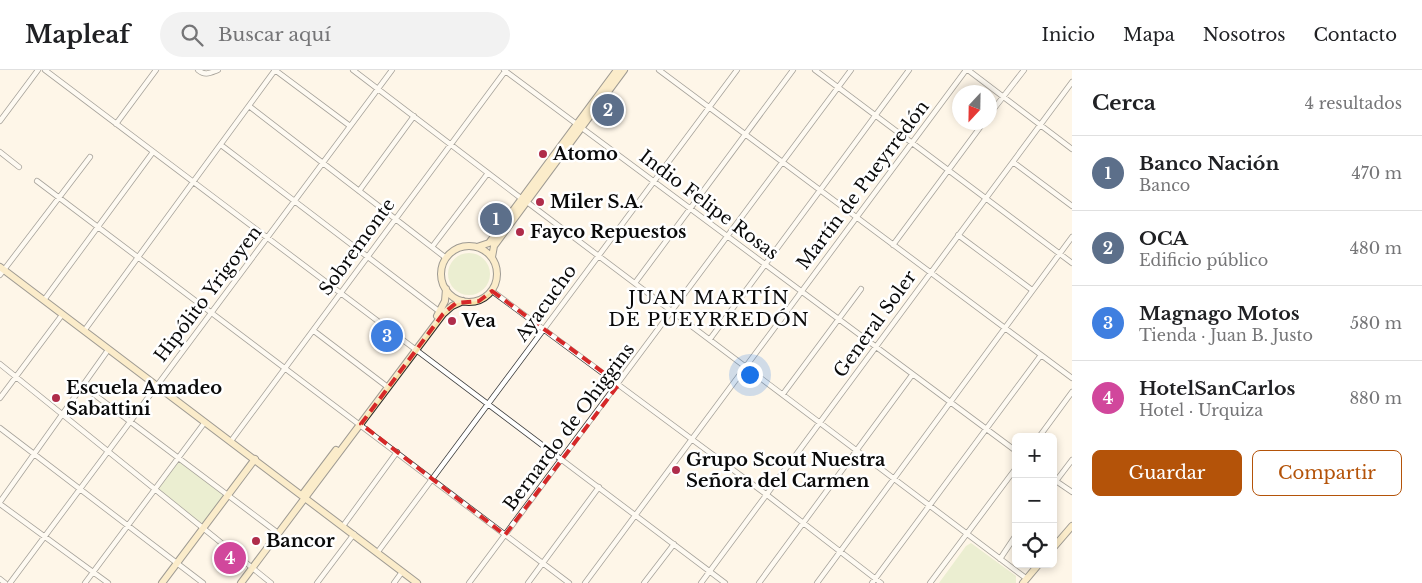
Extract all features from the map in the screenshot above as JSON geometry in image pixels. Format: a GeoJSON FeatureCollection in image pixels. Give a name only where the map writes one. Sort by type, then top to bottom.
{"type":"FeatureCollection","features":[{"type":"Feature","properties":{"kind":"main road"},"geometry":{"type":"LineString","coordinates":[[579,126],[617,70]]}},
{"type":"Feature","properties":{"kind":"main road"},"geometry":{"type":"LineString","coordinates":[[241,583],[303,496],[440,312],[445,301],[446,289],[441,274],[446,258],[460,248],[477,247],[489,243],[624,70]]}},
{"type":"Feature","properties":{"kind":"main road"},"geometry":{"type":"LineString","coordinates":[[359,423],[414,349],[447,310],[462,301],[479,301],[492,291],[498,274],[492,257],[494,246],[524,200]]}},
{"type":"Feature","properties":{"kind":"main road"},"geometry":{"type":"LineString","coordinates":[[477,247],[492,257]]}},
{"type":"Feature","properties":{"kind":"main road"},"geometry":{"type":"LineString","coordinates":[[1,271],[44,300],[417,583]]}},
{"type":"Feature","properties":{"kind":"main road"},"geometry":{"type":"LineString","coordinates":[[446,289],[462,301]]}},
{"type":"Feature","properties":{"kind":"main road"},"geometry":{"type":"LineString","coordinates":[[162,583],[255,459]]}},
{"type":"Feature","properties":{"kind":"main road"},"geometry":{"type":"LineString","coordinates":[[1057,544],[1069,534],[1072,526]]}},
{"type":"Feature","properties":{"kind":"main road"},"geometry":{"type":"LineString","coordinates":[[1025,581],[1036,568]]}},
{"type":"Feature","properties":{"kind":"street"},"geometry":{"type":"LineString","coordinates":[[0,121],[38,70]]}},
{"type":"Feature","properties":{"kind":"street"},"geometry":{"type":"LineString","coordinates":[[45,70],[725,583]]}},
{"type":"Feature","properties":{"kind":"street"},"geometry":{"type":"LineString","coordinates":[[116,124],[156,70]]}},
{"type":"Feature","properties":{"kind":"street"},"geometry":{"type":"LineString","coordinates":[[198,70],[202,74],[218,70]]}},
{"type":"Feature","properties":{"kind":"street"},"geometry":{"type":"LineString","coordinates":[[84,331],[275,70],[350,126]]}},
{"type":"Feature","properties":{"kind":"street"},"geometry":{"type":"LineString","coordinates":[[353,70],[894,477],[1000,559],[1025,581]]}},
{"type":"Feature","properties":{"kind":"street","name":"Hipólito Yrigoyen"},"geometry":{"type":"LineString","coordinates":[[10,583],[392,70]]}},
{"type":"Feature","properties":{"kind":"street","name":"Indio Felipe Rosas"},"geometry":{"type":"LineString","coordinates":[[505,70],[1012,448]]}},
{"type":"Feature","properties":{"kind":"street","name":"Sobremonte"},"geometry":{"type":"LineString","coordinates":[[231,441],[452,145],[505,70]]}},
{"type":"Feature","properties":{"kind":"street"},"geometry":{"type":"LineString","coordinates":[[659,70],[1072,378]]}},
{"type":"Feature","properties":{"kind":"street","name":"Ayacucho"},"geometry":{"type":"LineString","coordinates":[[377,552],[737,70]]}},
{"type":"Feature","properties":{"kind":"street"},"geometry":{"type":"LineString","coordinates":[[635,284],[793,70]]}},
{"type":"Feature","properties":{"kind":"street"},"geometry":{"type":"LineString","coordinates":[[815,70],[1072,263]]}},
{"type":"Feature","properties":{"kind":"street","name":"Bernardo de Ohiggins"},"geometry":{"type":"LineString","coordinates":[[469,583],[851,70]]}},
{"type":"Feature","properties":{"kind":"street"},"geometry":{"type":"LineString","coordinates":[[710,339],[909,70]]}},
{"type":"Feature","properties":{"kind":"street"},"geometry":{"type":"LineString","coordinates":[[967,70],[1072,148]]}},
{"type":"Feature","properties":{"kind":"street","name":"Martín de Pueyrredón"},"geometry":{"type":"LineString","coordinates":[[585,583],[967,70]]}},
{"type":"Feature","properties":{"kind":"street"},"geometry":{"type":"LineString","coordinates":[[997,105],[1024,70]]}},
{"type":"Feature","properties":{"kind":"street","name":"General Soler"},"geometry":{"type":"LineString","coordinates":[[701,583],[930,272],[1040,125],[1070,89],[1072,82]]}},
{"type":"Feature","properties":{"kind":"street"},"geometry":{"type":"LineString","coordinates":[[248,106],[446,258]]}},
{"type":"Feature","properties":{"kind":"street"},"geometry":{"type":"LineString","coordinates":[[359,191],[414,116]]}},
{"type":"Feature","properties":{"kind":"street"},"geometry":{"type":"LineString","coordinates":[[893,244],[978,130]]}},
{"type":"Feature","properties":{"kind":"street"},"geometry":{"type":"LineString","coordinates":[[221,145],[440,312]]}},
{"type":"Feature","properties":{"kind":"street"},"geometry":{"type":"LineString","coordinates":[[0,152],[19,167]]}},
{"type":"Feature","properties":{"kind":"street"},"geometry":{"type":"LineString","coordinates":[[44,300],[153,152]]}},
{"type":"Feature","properties":{"kind":"street"},"geometry":{"type":"LineString","coordinates":[[1,271],[60,198],[90,157]]}},
{"type":"Feature","properties":{"kind":"street"},"geometry":{"type":"LineString","coordinates":[[1013,162],[1072,206]]}},
{"type":"Feature","properties":{"kind":"street"},"geometry":{"type":"LineString","coordinates":[[432,247],[488,173]]}},
{"type":"Feature","properties":{"kind":"street"},"geometry":{"type":"LineString","coordinates":[[37,181],[569,583]]}},
{"type":"Feature","properties":{"kind":"street"},"geometry":{"type":"LineString","coordinates":[[958,235],[1032,290]]}},
{"type":"Feature","properties":{"kind":"street"},"geometry":{"type":"LineString","coordinates":[[816,583],[1072,237]]}},
{"type":"Feature","properties":{"kind":"street"},"geometry":{"type":"LineString","coordinates":[[783,394],[861,289]]}},
{"type":"Feature","properties":{"kind":"street"},"geometry":{"type":"LineString","coordinates":[[492,291],[767,495],[874,581],[881,583]]}},
{"type":"Feature","properties":{"kind":"street"},"geometry":{"type":"LineString","coordinates":[[0,398],[62,315]]}},
{"type":"Feature","properties":{"kind":"street"},"geometry":{"type":"LineString","coordinates":[[314,331],[386,385]]}},
{"type":"Feature","properties":{"kind":"street"},"geometry":{"type":"LineString","coordinates":[[108,350],[0,503],[108,583]]}},
{"type":"Feature","properties":{"kind":"street"},"geometry":{"type":"LineString","coordinates":[[874,581],[1041,355]]}},
{"type":"Feature","properties":{"kind":"street"},"geometry":{"type":"LineString","coordinates":[[0,364],[271,583]]}},
{"type":"Feature","properties":{"kind":"street"},"geometry":{"type":"LineString","coordinates":[[759,583],[912,375]]}},
{"type":"Feature","properties":{"kind":"street"},"geometry":{"type":"LineString","coordinates":[[83,386],[278,533]]}},
{"type":"Feature","properties":{"kind":"street"},"geometry":{"type":"LineString","coordinates":[[1042,433],[1072,392]]}},
{"type":"Feature","properties":{"kind":"street"},"geometry":{"type":"LineString","coordinates":[[85,583],[205,422]]}},
{"type":"Feature","properties":{"kind":"street"},"geometry":{"type":"LineString","coordinates":[[0,428],[203,583]]}},
{"type":"Feature","properties":{"kind":"street"},"geometry":{"type":"LineString","coordinates":[[343,526],[397,452]]}},
{"type":"Feature","properties":{"kind":"street"},"geometry":{"type":"LineString","coordinates":[[1057,478],[1072,460]]}},
{"type":"Feature","properties":{"kind":"street"},"geometry":{"type":"LineString","coordinates":[[930,583],[1012,473]]}},
{"type":"Feature","properties":{"kind":"street"},"geometry":{"type":"LineString","coordinates":[[1057,484],[1072,492]]}},
{"type":"Feature","properties":{"kind":"street"},"geometry":{"type":"LineString","coordinates":[[528,583],[600,488]]}},
{"type":"Feature","properties":{"kind":"street"},"geometry":{"type":"LineString","coordinates":[[317,583],[354,534]]}},
{"type":"Feature","properties":{"kind":"street"},"geometry":{"type":"LineString","coordinates":[[1000,559],[1012,541]]}},
{"type":"Feature","properties":{"kind":"street"},"geometry":{"type":"LineString","coordinates":[[644,583],[674,544]]}},
{"type":"Feature","properties":{"kind":"street"},"geometry":{"type":"LineString","coordinates":[[394,583],[402,572]]}},
{"type":"Feature","properties":{"kind":"street"},"geometry":{"type":"LineString","coordinates":[[0,579],[6,583]]}},
{"type":"Feature","properties":{"kind":"highlighted area"},"geometry":{"type":"Polygon","coordinates":[[[492,291],[619,384],[505,535],[361,424],[443,314],[456,303],[479,301],[492,291]]]}},
{"type":"Feature","properties":{"kind":"green space"},"geometry":{"type":"Polygon","coordinates":[[[469,253],[484,259],[490,274],[484,289],[469,295],[454,289],[448,274],[454,259],[469,253]]]}},
{"type":"Feature","properties":{"kind":"green space"},"geometry":{"type":"Polygon","coordinates":[[[178,461],[225,495],[202,524],[158,489],[178,461]]]}},
{"type":"Feature","properties":{"kind":"green space"},"geometry":{"type":"Polygon","coordinates":[[[971,543],[1016,576],[1016,583],[939,583],[966,546],[971,543]]]}},
{"type":"Feature","properties":{"kind":"place","name":"OCA"},"geometry":{"type":"Point","coordinates":[608,110]}},
{"type":"Feature","properties":{"kind":"place","name":"Atomo"},"geometry":{"type":"Point","coordinates":[543,154]}},
{"type":"Feature","properties":{"kind":"place","name":"Miler S.A."},"geometry":{"type":"Point","coordinates":[540,202]}},
{"type":"Feature","properties":{"kind":"place","name":"Banco Nación"},"geometry":{"type":"Point","coordinates":[496,219]}},
{"type":"Feature","properties":{"kind":"place","name":"Fayco Repuestos"},"geometry":{"type":"Point","coordinates":[520,232]}},
{"type":"Feature","properties":{"kind":"place","name":"Vea"},"geometry":{"type":"Point","coordinates":[452,321]}},
{"type":"Feature","properties":{"kind":"place","name":"Magnago Motos"},"geometry":{"type":"Point","coordinates":[387,336]}},
{"type":"Feature","properties":{"kind":"place","name":"Escuela Amadeo Sabattini"},"geometry":{"type":"Point","coordinates":[56,398]}},
{"type":"Feature","properties":{"kind":"place","name":"Grupo Scout Nuestra Señora del Carmen"},"geometry":{"type":"Point","coordinates":[676,470]}},
{"type":"Feature","properties":{"kind":"place","name":"Bancor"},"geometry":{"type":"Point","coordinates":[256,541]}},
{"type":"Feature","properties":{"kind":"place","name":"HotelSanCarlos"},"geometry":{"type":"Point","coordinates":[230,558]}},
{"type":"Feature","properties":{"kind":"district","name":"JUAN MARTÍN DE PUEYRREDÓN"},"geometry":{"type":"Point","coordinates":[709,308]}}]}
